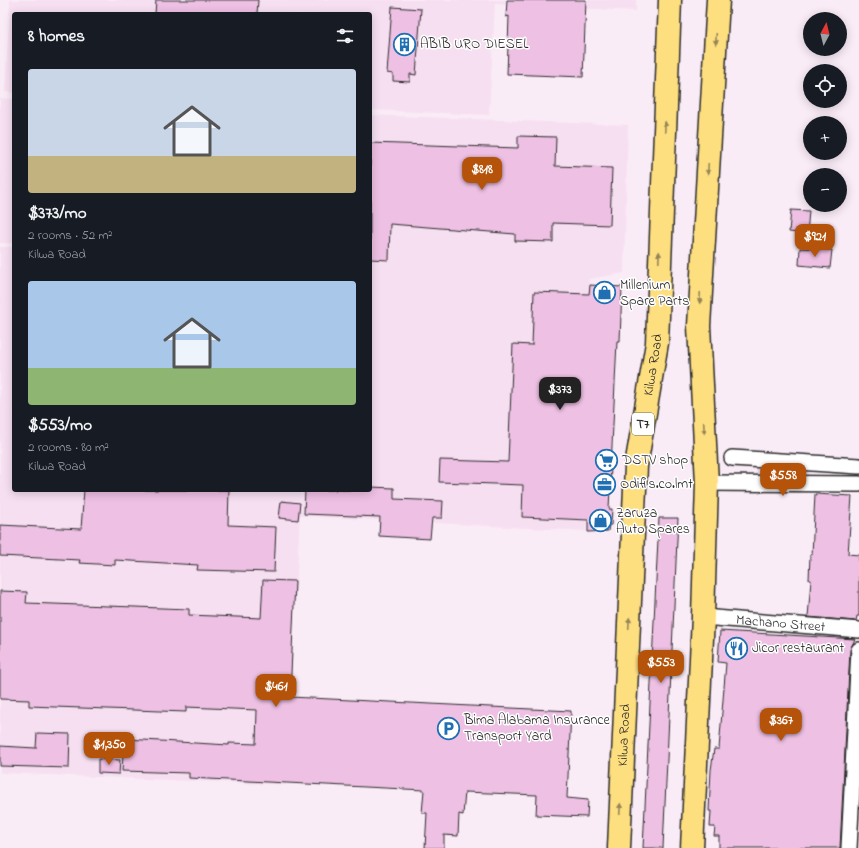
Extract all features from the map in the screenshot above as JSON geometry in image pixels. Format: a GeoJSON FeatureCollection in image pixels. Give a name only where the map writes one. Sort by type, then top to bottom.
{"type":"FeatureCollection","features":[{"type":"Feature","properties":{"kind":"highway","name":"Kilwa Road"},"geometry":{"type":"LineString","coordinates":[[619,848],[636,466],[657,343],[670,0]]}},
{"type":"Feature","properties":{"kind":"highway"},"geometry":{"type":"LineString","coordinates":[[692,848],[703,617],[707,483],[699,326],[718,0]]}},
{"type":"Feature","properties":{"kind":"street"},"geometry":{"type":"LineString","coordinates":[[732,458],[859,466]]}},
{"type":"Feature","properties":{"kind":"street"},"geometry":{"type":"LineString","coordinates":[[707,483],[859,484]]}},
{"type":"Feature","properties":{"kind":"street","name":"Machano Street"},"geometry":{"type":"LineString","coordinates":[[703,617],[859,630]]}},
{"type":"Feature","properties":{"kind":"street"},"geometry":{"type":"LineString","coordinates":[[849,848],[859,650]]}},
{"type":"Feature","properties":{"kind":"shaded area"},"geometry":{"type":"Polygon","coordinates":[[[10,0],[636,0],[636,11],[495,4],[489,115],[372,110],[372,12],[12,12],[12,93],[5,92],[10,0]]]}},
{"type":"Feature","properties":{"kind":"shaded area"},"geometry":{"type":"Polygon","coordinates":[[[0,98],[12,99],[12,243],[0,243],[0,98]]]}},
{"type":"Feature","properties":{"kind":"shaded area"},"geometry":{"type":"Polygon","coordinates":[[[372,115],[628,125],[624,273],[589,279],[586,531],[300,516],[286,785],[0,773],[0,247],[12,247],[12,492],[301,492],[300,512],[302,492],[372,492],[372,115]]]}},
{"type":"Feature","properties":{"kind":"building"},"geometry":{"type":"Polygon","coordinates":[[[156,0],[258,0],[257,12],[155,12],[156,0]]]}},
{"type":"Feature","properties":{"kind":"building"},"geometry":{"type":"Polygon","coordinates":[[[507,0],[586,0],[583,77],[507,74],[509,16],[506,17],[507,0]]]}},
{"type":"Feature","properties":{"kind":"building","name":"ABIB URO DIESEL"},"geometry":{"type":"Polygon","coordinates":[[[392,7],[421,9],[416,75],[410,74],[410,82],[393,81],[393,74],[387,73],[392,7]]]}},
{"type":"Feature","properties":{"kind":"building"},"geometry":{"type":"Polygon","coordinates":[[[518,136],[556,137],[555,166],[612,168],[610,225],[553,223],[553,242],[515,241],[515,234],[390,224],[389,260],[372,259],[372,143],[518,148],[518,136]]]}},
{"type":"Feature","properties":{"kind":"building"},"geometry":{"type":"Polygon","coordinates":[[[791,210],[809,212],[807,234],[789,232],[791,210]]]}},
{"type":"Feature","properties":{"kind":"building"},"geometry":{"type":"Polygon","coordinates":[[[800,248],[832,250],[830,268],[799,265],[800,248]]]}},
{"type":"Feature","properties":{"kind":"building"},"geometry":{"type":"Polygon","coordinates":[[[590,285],[622,287],[620,341],[617,341],[609,509],[612,509],[611,525],[609,525],[608,531],[588,532],[588,520],[522,517],[523,485],[439,482],[440,460],[508,462],[513,344],[532,345],[534,292],[589,294],[590,285]]]}},
{"type":"Feature","properties":{"kind":"building"},"geometry":{"type":"Polygon","coordinates":[[[372,487],[394,488],[394,499],[443,501],[442,518],[432,518],[430,539],[379,536],[380,517],[304,514],[305,492],[372,492],[372,487]]]}},
{"type":"Feature","properties":{"kind":"building"},"geometry":{"type":"Polygon","coordinates":[[[84,492],[229,492],[228,525],[276,527],[274,572],[197,570],[198,565],[115,560],[115,565],[79,563],[80,560],[0,556],[0,525],[81,529],[84,492]]]}},
{"type":"Feature","properties":{"kind":"building"},"geometry":{"type":"Polygon","coordinates":[[[815,494],[852,496],[848,554],[859,555],[859,616],[857,616],[856,621],[808,617],[811,580],[809,580],[810,555],[812,555],[815,494]]]}},
{"type":"Feature","properties":{"kind":"building"},"geometry":{"type":"Polygon","coordinates":[[[281,501],[300,503],[298,520],[279,518],[281,501]]]}},
{"type":"Feature","properties":{"kind":"building"},"geometry":{"type":"Polygon","coordinates":[[[659,518],[678,518],[663,848],[643,848],[659,518]]]}},
{"type":"Feature","properties":{"kind":"building"},"geometry":{"type":"Polygon","coordinates":[[[263,580],[295,581],[290,697],[571,711],[567,798],[588,800],[587,817],[536,815],[537,795],[465,792],[463,815],[459,814],[458,836],[444,835],[444,848],[425,848],[427,813],[422,813],[424,790],[189,778],[189,773],[122,771],[123,755],[126,755],[126,739],[229,745],[229,743],[256,744],[257,710],[186,707],[186,712],[29,706],[29,700],[0,699],[0,591],[27,592],[26,603],[189,609],[189,615],[261,618],[263,580]]]}},
{"type":"Feature","properties":{"kind":"building"},"geometry":{"type":"Polygon","coordinates":[[[720,631],[855,639],[850,650],[840,848],[719,848],[719,836],[714,836],[715,827],[710,827],[711,811],[709,811],[711,770],[714,749],[719,749],[726,663],[718,662],[720,631]]]}},
{"type":"Feature","properties":{"kind":"building"},"geometry":{"type":"Polygon","coordinates":[[[37,733],[70,734],[69,768],[0,766],[0,746],[36,748],[37,733]]]}},
{"type":"Feature","properties":{"kind":"building"},"geometry":{"type":"Polygon","coordinates":[[[98,759],[120,760],[119,774],[98,773],[98,759]]]}},
{"type":"Feature","properties":{"kind":"place","name":"ABIB URO DIESEL"},"geometry":{"type":"Point","coordinates":[404,44]}},
{"type":"Feature","properties":{"kind":"place","name":"Millenium Spare Parts"},"geometry":{"type":"Point","coordinates":[605,293]}},
{"type":"Feature","properties":{"kind":"place","name":"DSTV shop"},"geometry":{"type":"Point","coordinates":[607,460]}},
{"type":"Feature","properties":{"kind":"place","name":"Odifis.co.lmt"},"geometry":{"type":"Point","coordinates":[604,484]}},
{"type":"Feature","properties":{"kind":"place","name":"Zaruza Auto Spares"},"geometry":{"type":"Point","coordinates":[600,521]}},
{"type":"Feature","properties":{"kind":"place","name":"Jicor restaurant"},"geometry":{"type":"Point","coordinates":[737,648]}},
{"type":"Feature","properties":{"kind":"place","name":"Bima Alabama Insurance Transport Yard"},"geometry":{"type":"Point","coordinates":[449,728]}}]}
